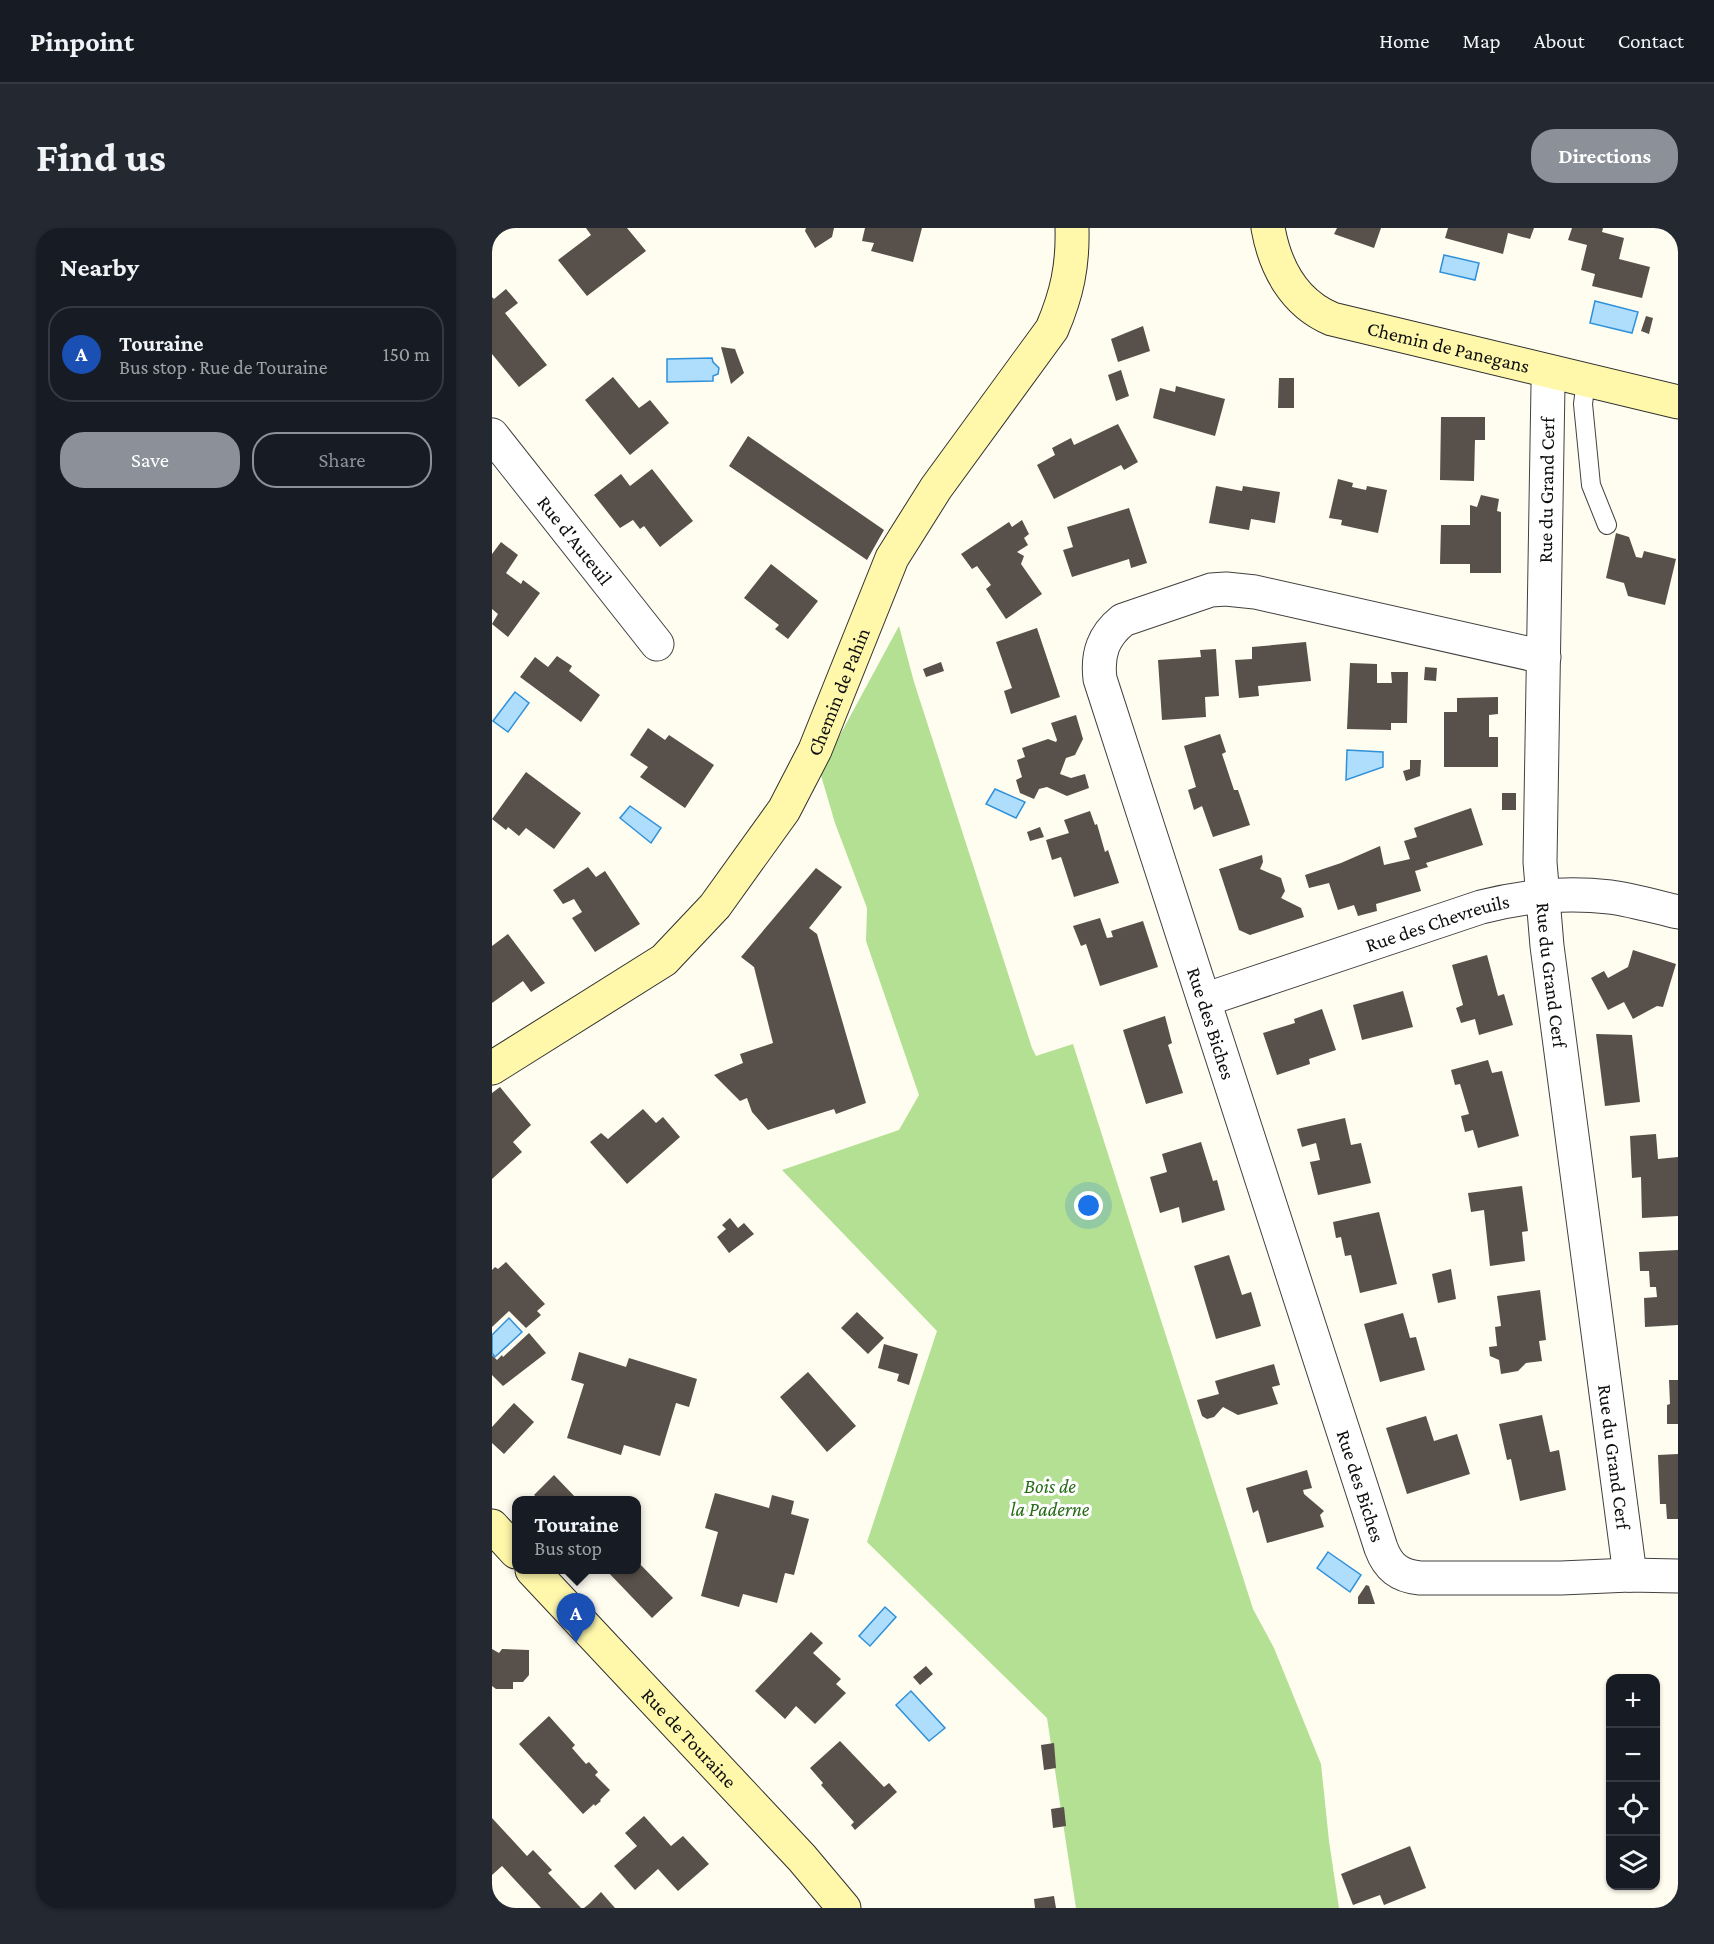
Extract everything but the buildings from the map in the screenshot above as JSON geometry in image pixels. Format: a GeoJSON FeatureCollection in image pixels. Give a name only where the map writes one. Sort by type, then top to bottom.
{"type":"FeatureCollection","features":[{"type":"Feature","properties":{"kind":"main road","name":"Chemin de Pahin"},"geometry":{"type":"LineString","coordinates":[[492,1068],[664,960],[715,906],[784,810],[815,750],[892,558],[936,488],[1052,329],[1068,286],[1072,228]]}},
{"type":"Feature","properties":{"kind":"main road","name":"Chemin de Panegans"},"geometry":{"type":"LineString","coordinates":[[1268,228],[1272,248],[1285,278],[1304,302],[1322,315],[1678,402]]}},
{"type":"Feature","properties":{"kind":"main road"},"geometry":{"type":"LineString","coordinates":[[492,1526],[512,1548]]}},
{"type":"Feature","properties":{"kind":"main road","name":"Rue de Touraine"},"geometry":{"type":"LineString","coordinates":[[537,1574],[802,1858],[844,1908]]}},
{"type":"Feature","properties":{"kind":"street","name":"Rue du Grand Cerf"},"geometry":{"type":"LineString","coordinates":[[1551,372],[1548,385],[1540,862],[1548,958],[1630,1575]]}},
{"type":"Feature","properties":{"kind":"street","name":"Rue d'Auteuil"},"geometry":{"type":"LineString","coordinates":[[492,435],[657,644]]}},
{"type":"Feature","properties":{"kind":"street","name":"Rue des Biches"},"geometry":{"type":"LineString","coordinates":[[1544,657],[1240,590],[1211,591],[1130,616],[1117,625],[1107,636],[1100,650],[1100,679],[1381,1548],[1389,1565],[1399,1573],[1419,1578],[1678,1576]]}},
{"type":"Feature","properties":{"kind":"street","name":"Rue des Chevreuils"},"geometry":{"type":"LineString","coordinates":[[1204,1000],[1481,906],[1515,898],[1576,894],[1612,897],[1678,912]]}},
{"type":"Feature","properties":{"kind":"lane"},"geometry":{"type":"LineString","coordinates":[[1586,380],[1583,404],[1591,485],[1607,525]]}},
{"type":"Feature","properties":{"kind":"green space","name":"Bois de la Paderne"},"geometry":{"type":"Polygon","coordinates":[[[899,626],[914,682],[1032,1048],[1036,1056],[1073,1044],[1253,1609],[1274,1648],[1321,1764],[1339,1908],[1076,1908],[1047,1718],[867,1542],[937,1331],[782,1170],[899,1130],[919,1095],[866,941],[867,908],[835,823],[820,772],[899,626]]]}},
{"type":"Feature","properties":{"kind":"water"},"geometry":{"type":"Polygon","coordinates":[[[1444,255],[1479,263],[1475,280],[1440,272],[1444,255]]]}},
{"type":"Feature","properties":{"kind":"water"},"geometry":{"type":"Polygon","coordinates":[[[1595,301],[1638,312],[1632,333],[1590,323],[1595,301]]]}},
{"type":"Feature","properties":{"kind":"water"},"geometry":{"type":"Polygon","coordinates":[[[712,358],[719,368],[718,374],[713,376],[713,381],[667,382],[667,359],[712,358]]]}},
{"type":"Feature","properties":{"kind":"water"},"geometry":{"type":"Polygon","coordinates":[[[515,692],[529,703],[508,732],[493,721],[515,692]]]}},
{"type":"Feature","properties":{"kind":"water"},"geometry":{"type":"Polygon","coordinates":[[[1347,750],[1383,752],[1383,767],[1346,780],[1347,750]]]}},
{"type":"Feature","properties":{"kind":"water"},"geometry":{"type":"Polygon","coordinates":[[[995,789],[1025,802],[1016,818],[986,804],[995,789]]]}},
{"type":"Feature","properties":{"kind":"water"},"geometry":{"type":"Polygon","coordinates":[[[630,806],[661,828],[651,843],[620,818],[630,806]]]}},
{"type":"Feature","properties":{"kind":"water"},"geometry":{"type":"Polygon","coordinates":[[[509,1318],[522,1332],[495,1357],[492,1353],[492,1335],[509,1318]]]}},
{"type":"Feature","properties":{"kind":"water"},"geometry":{"type":"Polygon","coordinates":[[[1328,1552],[1361,1575],[1350,1592],[1317,1568],[1328,1552]]]}},
{"type":"Feature","properties":{"kind":"water"},"geometry":{"type":"Polygon","coordinates":[[[885,1607],[896,1617],[870,1646],[859,1636],[885,1607]]]}},
{"type":"Feature","properties":{"kind":"water"},"geometry":{"type":"Polygon","coordinates":[[[911,1691],[945,1728],[929,1741],[896,1705],[911,1691]]]}},
{"type":"Feature","properties":{"kind":"place","name":"Touraine"},"geometry":{"type":"Point","coordinates":[576,1643]}}]}
